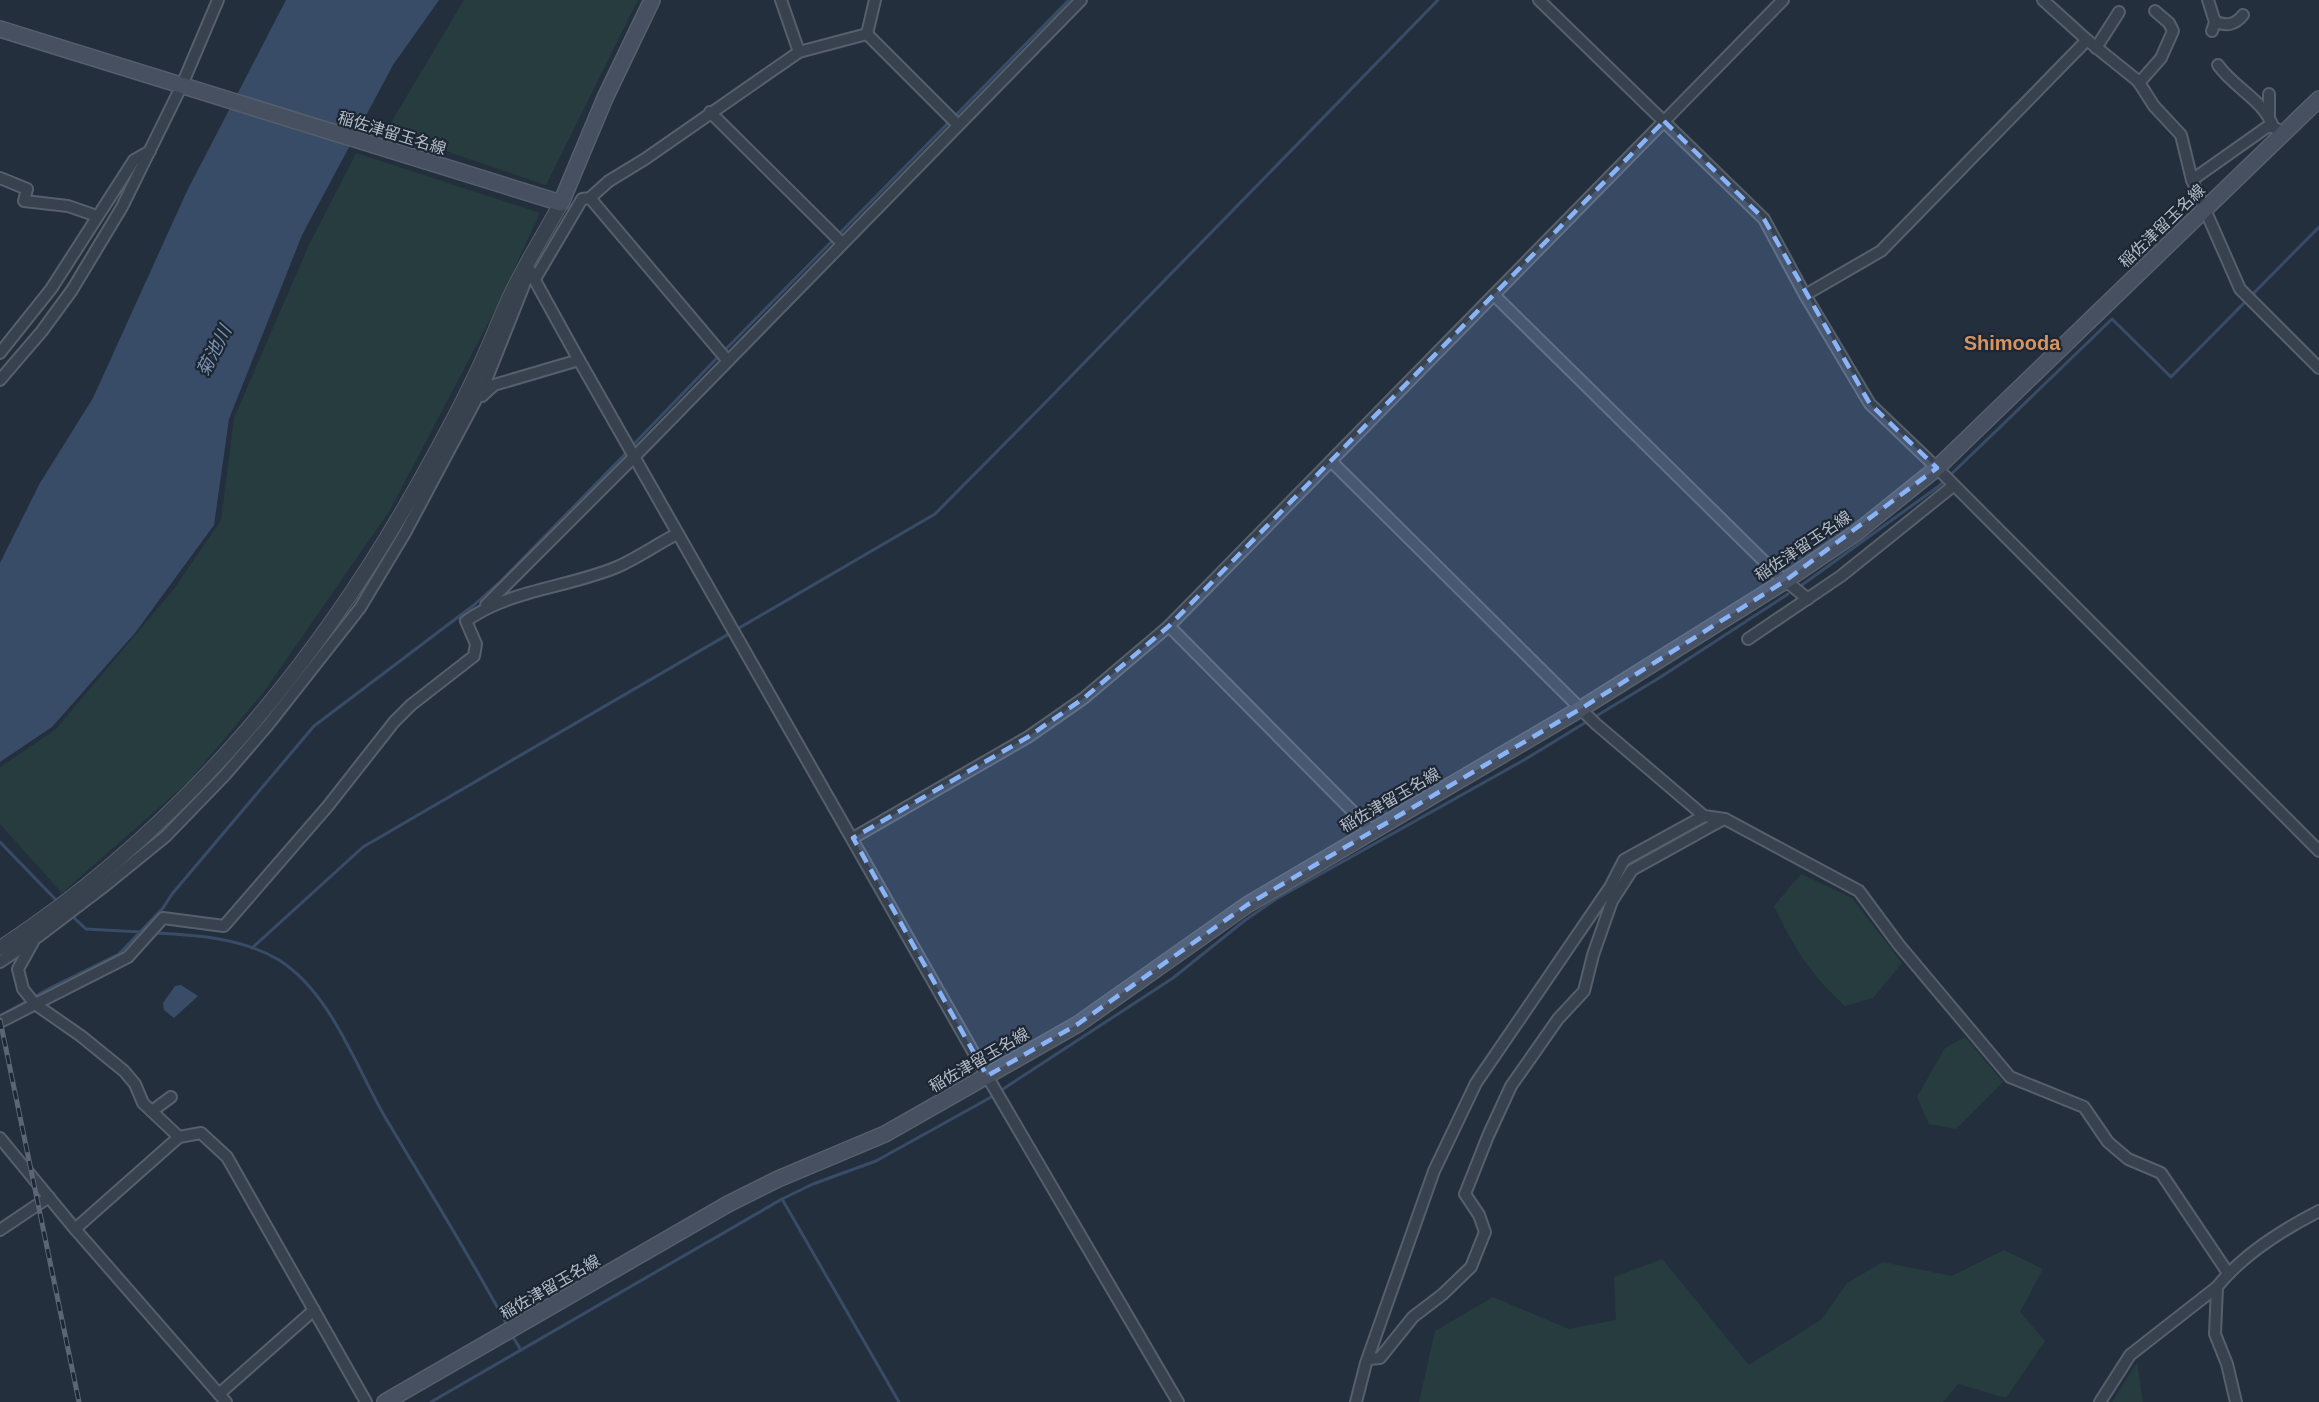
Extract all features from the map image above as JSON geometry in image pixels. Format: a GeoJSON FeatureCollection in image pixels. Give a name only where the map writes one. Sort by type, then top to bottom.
{"type":"FeatureCollection","features":[{"type":"Feature","properties":{"kind":"main road"},"geometry":{"type":"LineString","coordinates":[[561,203],[605,98],[652,0]]}},
{"type":"Feature","properties":{"kind":"main road","name":"稲佐津留玉名線"},"geometry":{"type":"LineString","coordinates":[[0,29],[561,203]]}},
{"type":"Feature","properties":{"kind":"main road","name":"稲佐津留玉名線"},"geometry":{"type":"LineString","coordinates":[[385,1402],[728,1204],[778,1179],[993,1087],[1247,905],[1372,831],[1585,711],[1785,581],[1856,533],[1938,469],[2205,210],[2276,126],[2319,99]]}},
{"type":"Feature","properties":{"kind":"street"},"geometry":{"type":"LineString","coordinates":[[0,380],[42,332],[88,265],[122,207],[186,87],[218,0]]}},
{"type":"Feature","properties":{"kind":"street"},"geometry":{"type":"LineString","coordinates":[[781,0],[799,52]]}},
{"type":"Feature","properties":{"kind":"street"},"geometry":{"type":"LineString","coordinates":[[867,34],[875,0]]}},
{"type":"Feature","properties":{"kind":"street"},"geometry":{"type":"LineString","coordinates":[[0,1022],[129,957],[163,918],[224,926],[328,806],[394,722],[411,705],[474,656],[476,644],[466,621],[481,610],[1081,0]]}},
{"type":"Feature","properties":{"kind":"street"},"geometry":{"type":"LineString","coordinates":[[1539,0],[1764,219],[1805,295],[1870,404],[1938,469],[2319,851]]}},
{"type":"Feature","properties":{"kind":"street"},"geometry":{"type":"LineString","coordinates":[[853,838],[1028,737],[1084,698],[1169,626],[1783,0]]}},
{"type":"Feature","properties":{"kind":"street"},"geometry":{"type":"LineString","coordinates":[[2208,0],[2214,26],[2238,22],[2243,15]]}},
{"type":"Feature","properties":{"kind":"street"},"geometry":{"type":"LineString","coordinates":[[2051,2],[2086,40],[2139,82],[2154,106],[2181,135],[2192,180],[2240,289],[2319,368]]}},
{"type":"Feature","properties":{"kind":"street"},"geometry":{"type":"LineString","coordinates":[[2139,82],[2161,58],[2174,32],[2169,23],[2155,11]]}},
{"type":"Feature","properties":{"kind":"street"},"geometry":{"type":"LineString","coordinates":[[2096,48],[2119,12]]}},
{"type":"Feature","properties":{"kind":"street"},"geometry":{"type":"LineString","coordinates":[[0,948],[71,898],[156,826],[199,784],[253,723],[323,632],[404,509],[469,388],[515,286],[531,272],[582,199],[590,198],[609,181],[645,159],[799,52],[867,34]]}},
{"type":"Feature","properties":{"kind":"street"},"geometry":{"type":"LineString","coordinates":[[867,34],[958,124]]}},
{"type":"Feature","properties":{"kind":"street"},"geometry":{"type":"LineString","coordinates":[[1805,295],[1881,251],[2086,40]]}},
{"type":"Feature","properties":{"kind":"street"},"geometry":{"type":"LineString","coordinates":[[2218,65],[2232,82],[2261,107],[2276,126]]}},
{"type":"Feature","properties":{"kind":"street"},"geometry":{"type":"LineString","coordinates":[[2269,94],[2276,126]]}},
{"type":"Feature","properties":{"kind":"street"},"geometry":{"type":"LineString","coordinates":[[710,112],[841,242]]}},
{"type":"Feature","properties":{"kind":"street"},"geometry":{"type":"LineString","coordinates":[[2192,180],[2266,127],[2276,126]]}},
{"type":"Feature","properties":{"kind":"street"},"geometry":{"type":"LineString","coordinates":[[0,353],[51,289],[134,160],[150,151]]}},
{"type":"Feature","properties":{"kind":"street"},"geometry":{"type":"LineString","coordinates":[[0,178],[27,189],[24,201],[68,206],[97,216]]}},
{"type":"Feature","properties":{"kind":"street"},"geometry":{"type":"LineString","coordinates":[[590,198],[727,360]]}},
{"type":"Feature","properties":{"kind":"street"},"geometry":{"type":"LineString","coordinates":[[0,962],[34,940],[166,836],[225,775],[268,725],[360,608],[405,533],[476,401],[561,203]]}},
{"type":"Feature","properties":{"kind":"street"},"geometry":{"type":"LineString","coordinates":[[531,272],[633,456],[993,1087],[1178,1402]]}},
{"type":"Feature","properties":{"kind":"street"},"geometry":{"type":"LineString","coordinates":[[1495,296],[1785,581],[1808,599]]}},
{"type":"Feature","properties":{"kind":"street"},"geometry":{"type":"LineString","coordinates":[[476,401],[494,385],[579,360]]}},
{"type":"Feature","properties":{"kind":"street"},"geometry":{"type":"LineString","coordinates":[[1332,462],[1596,724],[1704,816],[1724,819],[1859,891],[1899,945],[2010,1077],[2084,1107],[2108,1142],[2128,1159],[2161,1173],[2228,1273]]}},
{"type":"Feature","properties":{"kind":"street"},"geometry":{"type":"LineString","coordinates":[[1748,639],[1841,576],[1953,486]]}},
{"type":"Feature","properties":{"kind":"street"},"geometry":{"type":"LineString","coordinates":[[481,610],[505,599],[616,567],[678,534]]}},
{"type":"Feature","properties":{"kind":"street"},"geometry":{"type":"LineString","coordinates":[[1169,626],[1372,831]]}},
{"type":"Feature","properties":{"kind":"street"},"geometry":{"type":"LineString","coordinates":[[1356,1402],[1368,1359],[1434,1171],[1476,1083],[1610,887],[1624,860],[1704,816]]}},
{"type":"Feature","properties":{"kind":"street"},"geometry":{"type":"LineString","coordinates":[[1368,1359],[1380,1358],[1413,1317],[1443,1294],[1471,1267],[1485,1232],[1479,1215],[1465,1194],[1488,1136],[1511,1086],[1557,1019],[1584,991],[1593,955],[1612,901],[1632,870],[1724,819]]}},
{"type":"Feature","properties":{"kind":"street"},"geometry":{"type":"LineString","coordinates":[[34,940],[18,969],[22,989],[34,1004],[81,1036],[124,1071],[135,1084],[143,1103],[179,1137]]}},
{"type":"Feature","properties":{"kind":"street"},"geometry":{"type":"LineString","coordinates":[[152,1111],[171,1097]]}},
{"type":"Feature","properties":{"kind":"street"},"geometry":{"type":"LineString","coordinates":[[75,1228],[179,1137],[201,1133],[227,1157],[366,1402]]}},
{"type":"Feature","properties":{"kind":"street"},"geometry":{"type":"LineString","coordinates":[[0,1138],[223,1398],[314,1310]]}},
{"type":"Feature","properties":{"kind":"street"},"geometry":{"type":"LineString","coordinates":[[0,1230],[49,1197]]}},
{"type":"Feature","properties":{"kind":"street"},"geometry":{"type":"LineString","coordinates":[[2100,1402],[2130,1356],[2217,1287],[2228,1273],[2283,1229],[2319,1211]]}},
{"type":"Feature","properties":{"kind":"street"},"geometry":{"type":"LineString","coordinates":[[2217,1287],[2215,1334],[2227,1364],[2236,1402]]}},
{"type":"Feature","properties":{"kind":"highlighted area"},"geometry":{"type":"Polygon","coordinates":[[[1664,121],[1764,219],[1870,404],[1937,468],[1785,581],[1582,708],[1247,905],[1078,1024],[987,1076],[853,838],[1028,737],[1084,698],[1169,626],[1664,121]]]}},
{"type":"Feature","properties":{"kind":"green space"},"geometry":{"type":"Polygon","coordinates":[[[464,0],[638,0],[546,185],[386,131],[464,0]]]}},
{"type":"Feature","properties":{"kind":"green space"},"geometry":{"type":"Polygon","coordinates":[[[356,153],[540,213],[495,310],[390,510],[263,693],[188,782],[62,893],[0,824],[0,767],[55,730],[174,589],[221,520],[234,418],[308,247],[356,153]]]}},
{"type":"Feature","properties":{"kind":"green space"},"geometry":{"type":"Polygon","coordinates":[[[1801,874],[1852,898],[1902,963],[1873,998],[1845,1006],[1822,983],[1796,948],[1774,906],[1801,874]]]}},
{"type":"Feature","properties":{"kind":"green space"},"geometry":{"type":"Polygon","coordinates":[[[1965,1037],[2003,1082],[1956,1129],[1929,1124],[1917,1097],[1945,1048],[1965,1037]]]}},
{"type":"Feature","properties":{"kind":"green space"},"geometry":{"type":"Polygon","coordinates":[[[2004,1250],[2043,1269],[2020,1312],[2045,1341],[2006,1398],[1958,1384],[1943,1402],[1419,1402],[1435,1331],[1493,1297],[1569,1329],[1616,1320],[1614,1277],[1662,1259],[1749,1365],[1822,1319],[1847,1283],[1883,1262],[1952,1276],[2004,1250]]]}},
{"type":"Feature","properties":{"kind":"green space"},"geometry":{"type":"Polygon","coordinates":[[[2137,1362],[2143,1402],[2112,1402],[2137,1362]]]}},
{"type":"Feature","properties":{"kind":"water","name":"菊池川"},"geometry":{"type":"Polygon","coordinates":[[[286,0],[439,0],[393,65],[302,235],[229,419],[214,525],[135,633],[52,727],[0,762],[0,563],[40,483],[93,398],[187,191],[286,0]]]}},
{"type":"Feature","properties":{"kind":"water"},"geometry":{"type":"Polygon","coordinates":[[[181,985],[198,996],[174,1018],[164,1010],[163,1003],[175,986],[181,985]]]}},
{"type":"Feature","properties":{"kind":"waterway"},"geometry":{"type":"LineString","coordinates":[[724,351],[1069,0]]}},
{"type":"Feature","properties":{"kind":"waterway"},"geometry":{"type":"LineString","coordinates":[[252,948],[363,847],[935,514],[1438,0]]}},
{"type":"Feature","properties":{"kind":"waterway"},"geometry":{"type":"LineString","coordinates":[[1802,585],[1939,486],[2112,319],[2171,377],[2319,227]]}},
{"type":"Feature","properties":{"kind":"waterway"},"geometry":{"type":"LineString","coordinates":[[632,446],[719,356]]}},
{"type":"Feature","properties":{"kind":"waterway"},"geometry":{"type":"LineString","coordinates":[[0,1016],[119,954],[163,908],[172,894],[314,726],[474,605],[501,581],[628,451]]}},
{"type":"Feature","properties":{"kind":"waterway"},"geometry":{"type":"LineString","coordinates":[[1593,718],[1788,594]]}},
{"type":"Feature","properties":{"kind":"waterway"},"geometry":{"type":"LineString","coordinates":[[1000,1091],[1173,978],[1244,921],[1276,899],[1524,760],[1588,721]]}},
{"type":"Feature","properties":{"kind":"waterway"},"geometry":{"type":"LineString","coordinates":[[0,842],[58,902]]}},
{"type":"Feature","properties":{"kind":"waterway"},"geometry":{"type":"LineString","coordinates":[[71,915],[86,929],[140,932]]}},
{"type":"Feature","properties":{"kind":"waterway"},"geometry":{"type":"LineString","coordinates":[[155,933],[219,939],[250,947],[279,960],[313,991],[340,1031],[385,1117],[463,1246],[507,1325]]}},
{"type":"Feature","properties":{"kind":"waterway"},"geometry":{"type":"LineString","coordinates":[[431,1402],[782,1199],[813,1184],[876,1161],[995,1095]]}},
{"type":"Feature","properties":{"kind":"waterway"},"geometry":{"type":"LineString","coordinates":[[782,1199],[899,1402]]}},
{"type":"Feature","properties":{"kind":"waterway"},"geometry":{"type":"LineString","coordinates":[[511,1334],[521,1350]]}},
{"type":"Feature","properties":{"kind":"railway"},"geometry":{"type":"LineString","coordinates":[[0,1020],[79,1402]]}},
{"type":"Feature","properties":{"kind":"district","name":"Shimooda"},"geometry":{"type":"Point","coordinates":[2012,343]}}]}
